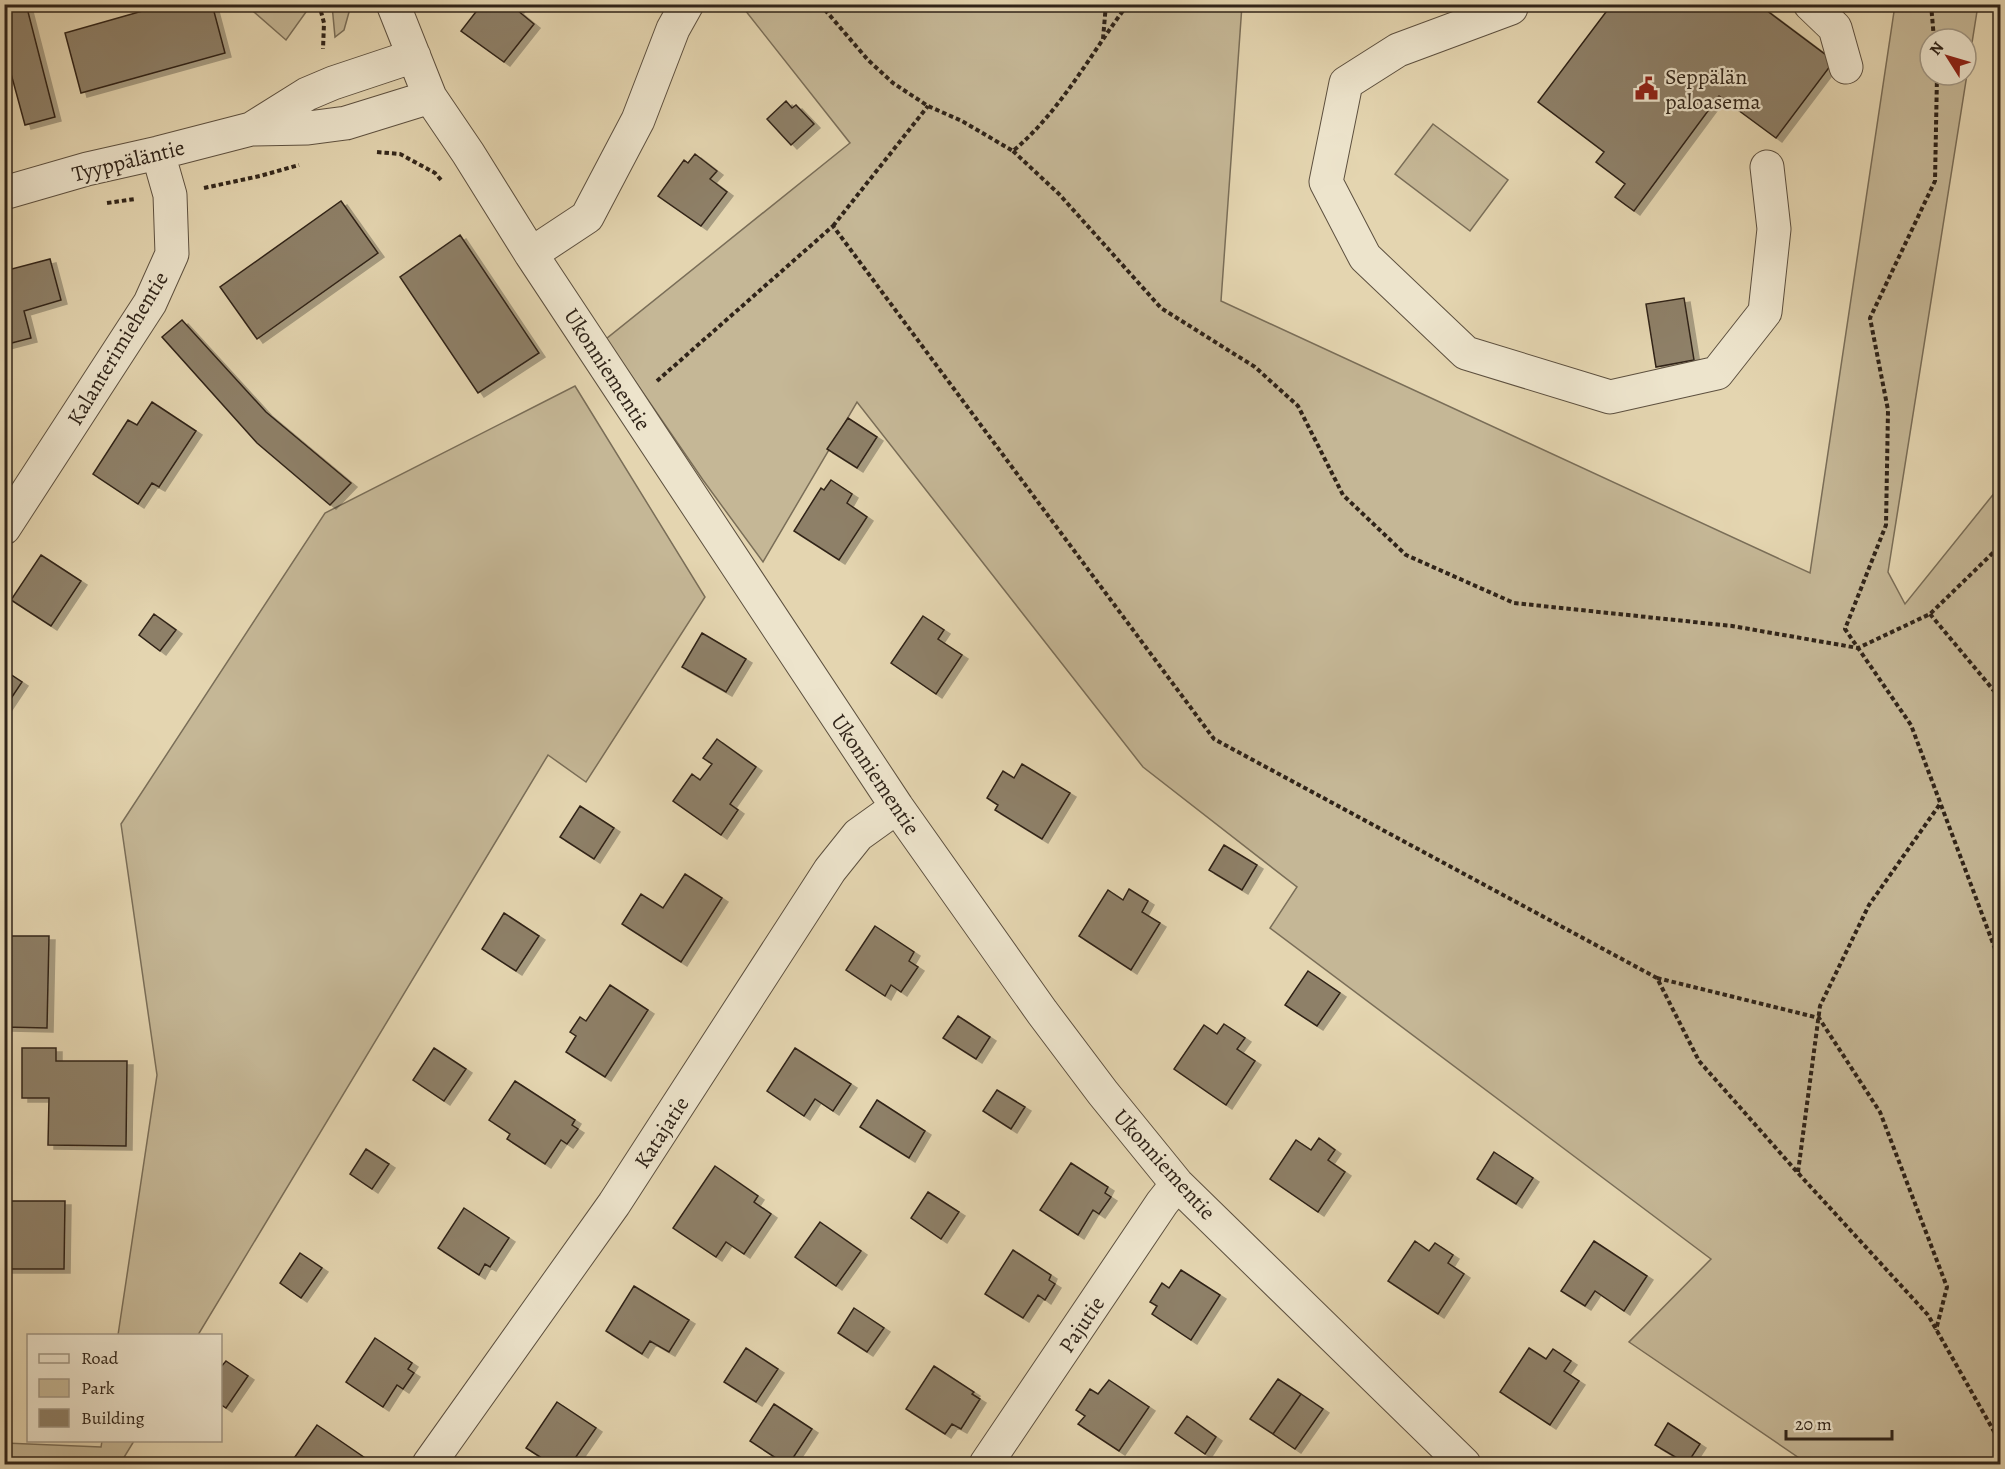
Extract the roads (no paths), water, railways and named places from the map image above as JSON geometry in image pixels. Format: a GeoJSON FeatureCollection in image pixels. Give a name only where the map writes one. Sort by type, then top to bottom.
{"type":"FeatureCollection","features":[{"type":"Feature","properties":{"kind":"street","name":"Ukonniementie"},"geometry":{"type":"LineString","coordinates":[[393,4],[430,97],[531,254],[897,807],[1042,1012],[1103,1093],[1177,1184],[1464,1464]]}},
{"type":"Feature","properties":{"kind":"street"},"geometry":{"type":"LineString","coordinates":[[531,254],[587,218],[638,120],[673,28],[687,4]]}},
{"type":"Feature","properties":{"kind":"street"},"geometry":{"type":"LineString","coordinates":[[1810,4],[1835,28],[1846,67]]}},
{"type":"Feature","properties":{"kind":"street"},"geometry":{"type":"LineString","coordinates":[[1511,8],[1398,50],[1346,83],[1326,182],[1365,257],[1466,353],[1610,397],[1717,373],[1765,312],[1774,229],[1767,167]]}},
{"type":"Feature","properties":{"kind":"street","name":"Tyyppäläntie"},"geometry":{"type":"LineString","coordinates":[[251,129],[307,94],[414,56]]}},
{"type":"Feature","properties":{"kind":"street","name":"Tyyppäläntie"},"geometry":{"type":"LineString","coordinates":[[4,193],[87,169],[251,129],[308,128],[346,123],[430,97]]}},
{"type":"Feature","properties":{"kind":"street","name":"Kalanterimiehentie"},"geometry":{"type":"LineString","coordinates":[[4,528],[150,303],[172,255],[170,195],[158,153]]}},
{"type":"Feature","properties":{"kind":"street","name":"Katajatie"},"geometry":{"type":"LineString","coordinates":[[429,1464],[615,1204],[830,870],[858,835],[897,807]]}},
{"type":"Feature","properties":{"kind":"street","name":"Pajutie"},"geometry":{"type":"LineString","coordinates":[[986,1464],[1177,1184]]}},
{"type":"Feature","properties":{"kind":"place","name":"Seppälän paloasema"},"geometry":{"type":"Point","coordinates":[1647,89]}}]}
